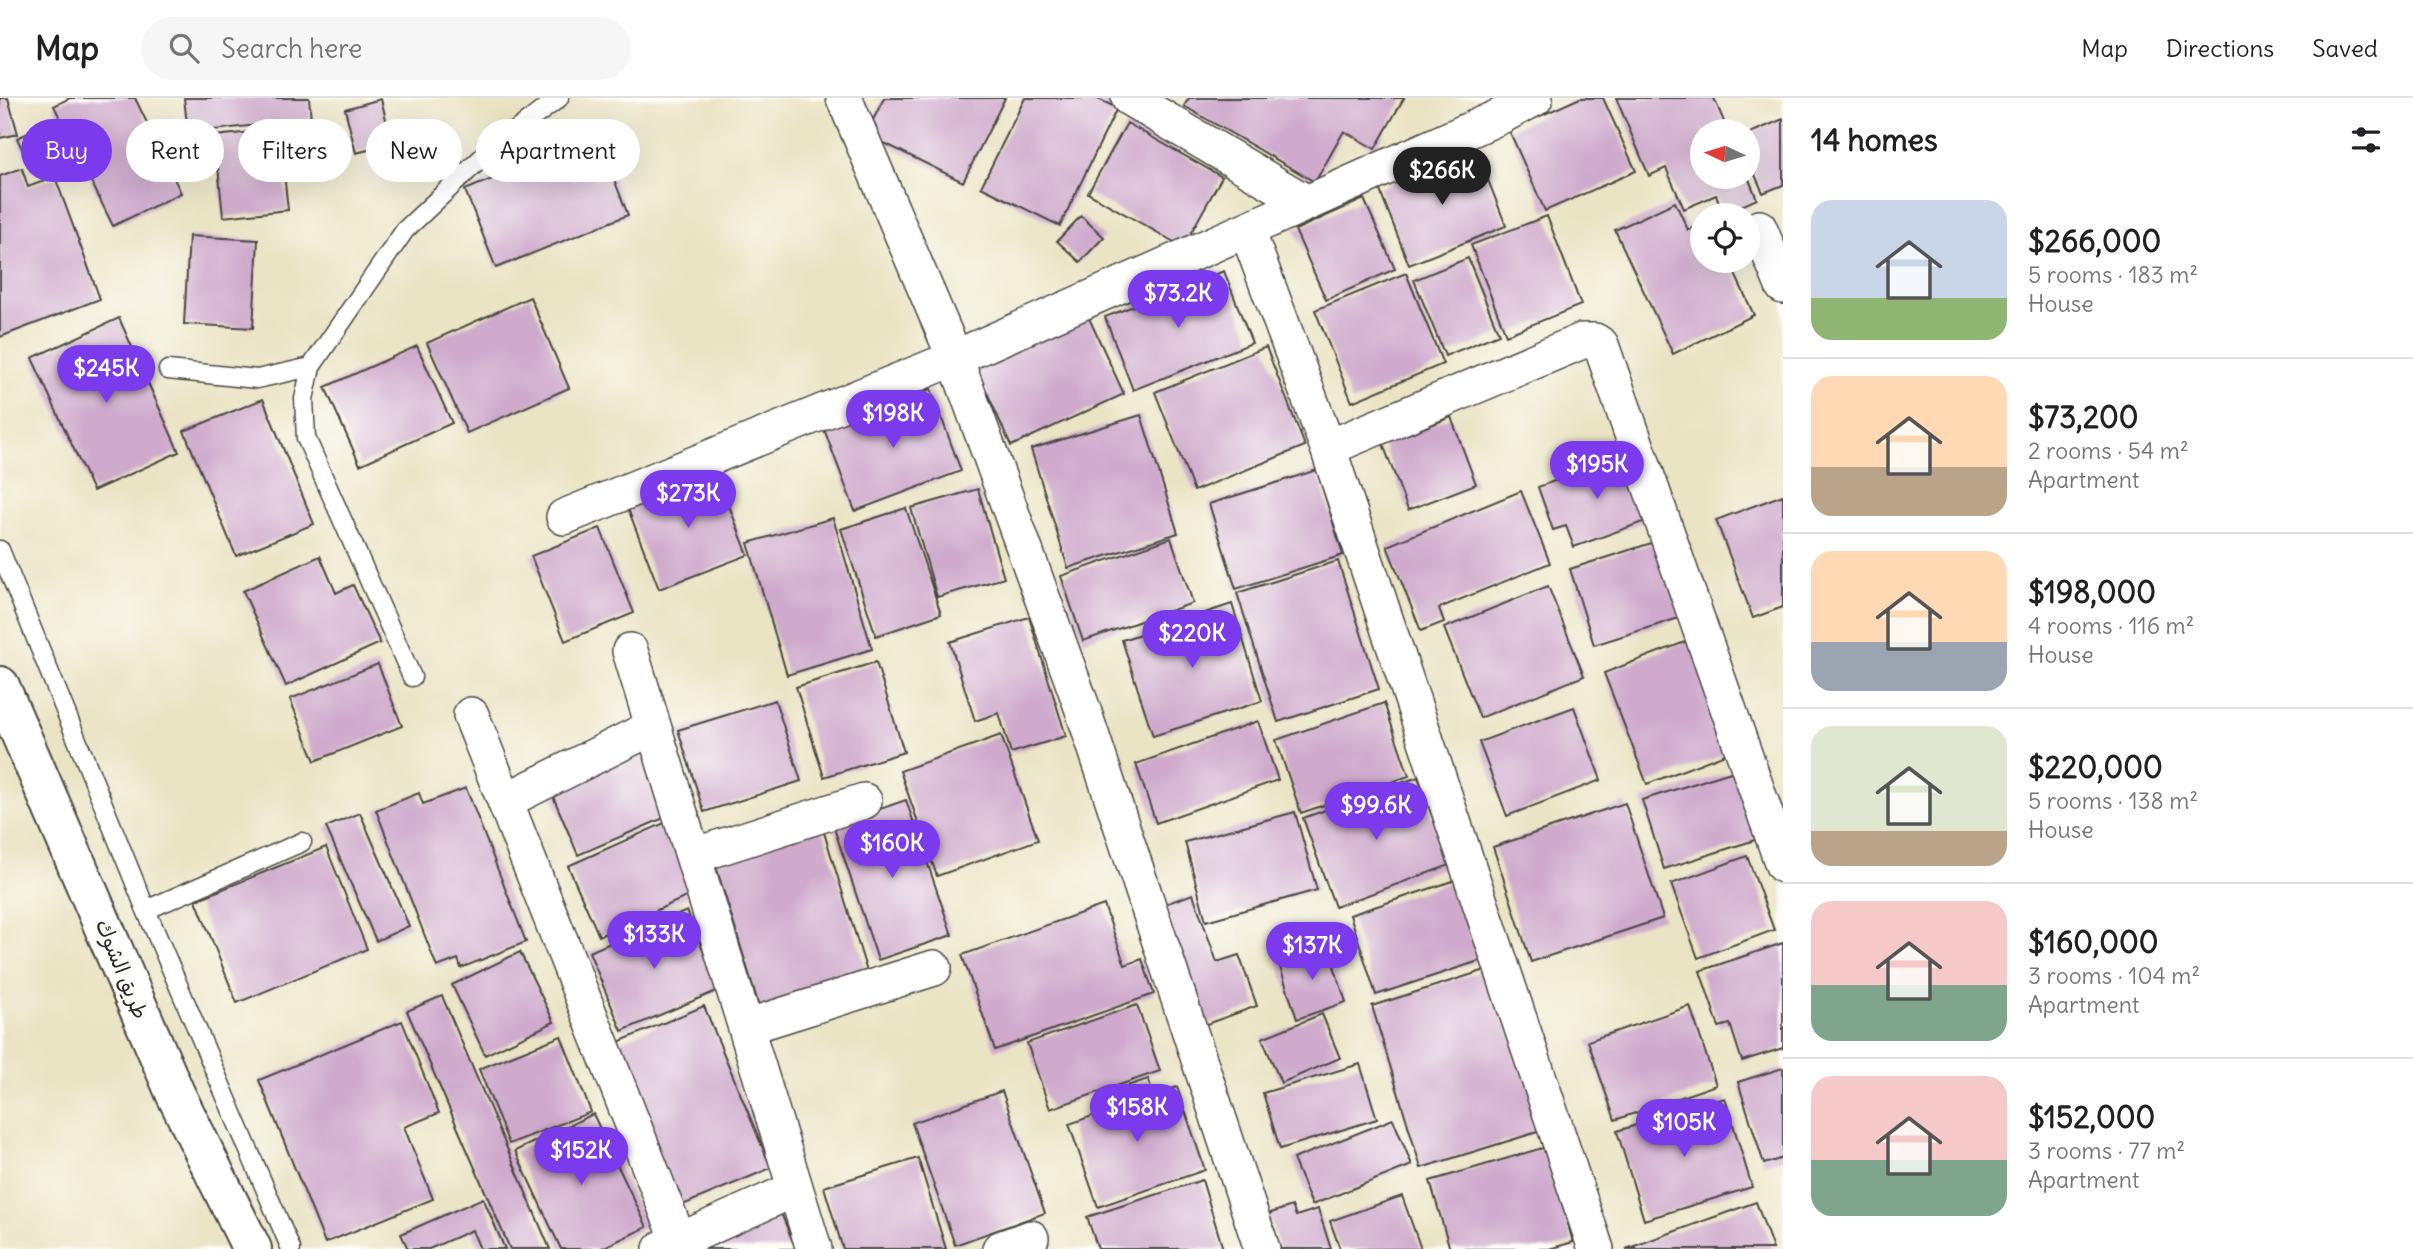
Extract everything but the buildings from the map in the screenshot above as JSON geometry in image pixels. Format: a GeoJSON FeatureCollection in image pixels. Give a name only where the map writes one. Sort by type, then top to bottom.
{"type":"FeatureCollection","features":[{"type":"Feature","properties":{"kind":"main road","name":"طريق الشوك"},"geometry":{"type":"LineString","coordinates":[[0,686],[174,1093],[252,1249]]}},
{"type":"Feature","properties":{"kind":"street"},"geometry":{"type":"LineString","coordinates":[[844,98],[955,358],[1082,708],[1262,1249]]}},
{"type":"Feature","properties":{"kind":"street"},"geometry":{"type":"LineString","coordinates":[[564,517],[955,358],[1247,230],[1503,115],[1535,98]]}},
{"type":"Feature","properties":{"kind":"street"},"geometry":{"type":"LineString","coordinates":[[1145,102],[1307,203]]}},
{"type":"Feature","properties":{"kind":"street"},"geometry":{"type":"LineString","coordinates":[[1247,230],[1328,448],[1596,1249]]}},
{"type":"Feature","properties":{"kind":"street"},"geometry":{"type":"LineString","coordinates":[[1760,230],[1783,286]]}},
{"type":"Feature","properties":{"kind":"street"},"geometry":{"type":"LineString","coordinates":[[1328,448],[1582,341],[1595,341],[1601,345],[1783,865]]}},
{"type":"Feature","properties":{"kind":"street"},"geometry":{"type":"LineString","coordinates":[[630,651],[814,1249]]}},
{"type":"Feature","properties":{"kind":"street"},"geometry":{"type":"LineString","coordinates":[[471,715],[506,801],[670,1245],[795,1189]]}},
{"type":"Feature","properties":{"kind":"street"},"geometry":{"type":"LineString","coordinates":[[506,801],[653,727]]}},
{"type":"Feature","properties":{"kind":"street"},"geometry":{"type":"LineString","coordinates":[[693,856],[864,801]]}},
{"type":"Feature","properties":{"kind":"street"},"geometry":{"type":"LineString","coordinates":[[746,1027],[934,968]]}},
{"type":"Feature","properties":{"kind":"lane"},"geometry":{"type":"LineString","coordinates":[[412,677],[306,438],[304,399],[311,367],[405,230],[491,149],[559,98]]}},
{"type":"Feature","properties":{"kind":"lane"},"geometry":{"type":"LineString","coordinates":[[169,370],[257,379],[311,367]]}},
{"type":"Feature","properties":{"kind":"lane"},"geometry":{"type":"LineString","coordinates":[[0,550],[146,910],[291,1249]]}},
{"type":"Feature","properties":{"kind":"lane"},"geometry":{"type":"LineString","coordinates":[[146,910],[302,842]]}}]}
